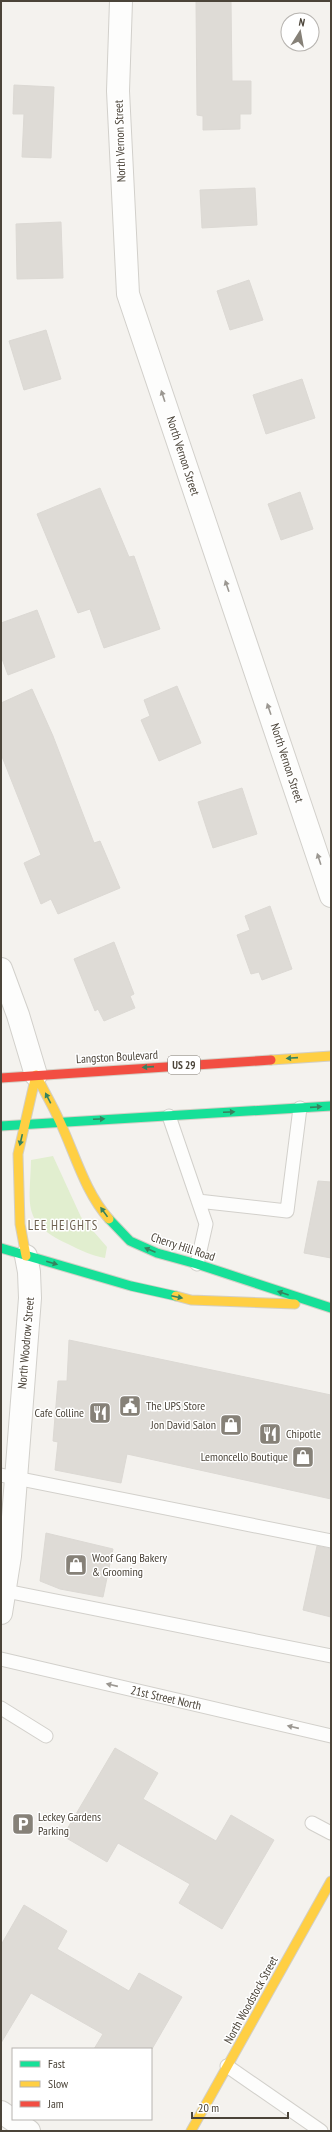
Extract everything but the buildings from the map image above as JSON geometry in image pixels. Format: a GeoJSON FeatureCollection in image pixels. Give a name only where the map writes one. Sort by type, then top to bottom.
{"type":"FeatureCollection","features":[{"type":"Feature","properties":{"kind":"street","name":"North Vernon Street"},"geometry":{"type":"LineString","coordinates":[[121,1],[118,91],[128,294],[331,896]]}},
{"type":"Feature","properties":{"kind":"street"},"geometry":{"type":"LineString","coordinates":[[1,969],[18,1014],[36,1074]]}},
{"type":"Feature","properties":{"kind":"street","name":"Langston Boulevard"},"geometry":{"type":"LineString","coordinates":[[1,1078],[36,1074],[331,1056]]}},
{"type":"Feature","properties":{"kind":"street","name":"Cherry Hill Road"},"geometry":{"type":"LineString","coordinates":[[36,1074],[60,1122],[88,1187],[106,1215],[130,1240],[144,1248],[168,1257],[198,1264],[320,1306]]}},
{"type":"Feature","properties":{"kind":"street","name":"North Woodrow Street"},"geometry":{"type":"LineString","coordinates":[[1,1613],[6,1591],[9,1476],[30,1298],[29,1272],[20,1224],[18,1154],[36,1074]]}},
{"type":"Feature","properties":{"kind":"street"},"geometry":{"type":"LineString","coordinates":[[1,1126],[331,1106]]}},
{"type":"Feature","properties":{"kind":"street","name":"Cherry Hill Road"},"geometry":{"type":"LineString","coordinates":[[1,1248],[131,1286],[191,1300],[320,1306],[331,1308]]}},
{"type":"Feature","properties":{"kind":"street","name":"North Woodstock Street"},"geometry":{"type":"LineString","coordinates":[[191,2131],[331,1881]]}},
{"type":"Feature","properties":{"kind":"street"},"geometry":{"type":"LineString","coordinates":[[1,2112],[12,2119]]}},
{"type":"Feature","properties":{"kind":"street"},"geometry":{"type":"LineString","coordinates":[[13,2120],[29,2131]]}},
{"type":"Feature","properties":{"kind":"lane"},"geometry":{"type":"LineString","coordinates":[[198,1201],[287,1211],[300,1108]]}},
{"type":"Feature","properties":{"kind":"lane"},"geometry":{"type":"LineString","coordinates":[[169,1116],[206,1224],[198,1264]]}},
{"type":"Feature","properties":{"kind":"lane"},"geometry":{"type":"LineString","coordinates":[[9,1476],[331,1541]]}},
{"type":"Feature","properties":{"kind":"lane"},"geometry":{"type":"LineString","coordinates":[[6,1591],[331,1656]]}},
{"type":"Feature","properties":{"kind":"lane","name":"21st Street North"},"geometry":{"type":"LineString","coordinates":[[1,1659],[331,1736]]}},
{"type":"Feature","properties":{"kind":"lane"},"geometry":{"type":"LineString","coordinates":[[1,1708],[46,1736]]}},
{"type":"Feature","properties":{"kind":"lane"},"geometry":{"type":"LineString","coordinates":[[312,1823],[331,1833]]}},
{"type":"Feature","properties":{"kind":"lane"},"geometry":{"type":"LineString","coordinates":[[228,2066],[321,2131]]}},
{"type":"Feature","properties":{"kind":"green space"},"geometry":{"type":"Polygon","coordinates":[[[53,1156],[81,1217],[107,1247],[105,1258],[95,1256],[53,1236],[42,1228],[35,1220],[30,1201],[31,1160],[53,1156]]]}},
{"type":"Feature","properties":{"kind":"traffic: fast"},"geometry":{"type":"LineString","coordinates":[[1,1126],[331,1106]]}},
{"type":"Feature","properties":{"kind":"traffic: fast"},"geometry":{"type":"LineString","coordinates":[[109,1219],[130,1241],[157,1253],[197,1264],[331,1308]]}},
{"type":"Feature","properties":{"kind":"traffic: fast"},"geometry":{"type":"LineString","coordinates":[[1,1248],[131,1286],[176,1296]]}},
{"type":"Feature","properties":{"kind":"traffic: slow"},"geometry":{"type":"LineString","coordinates":[[271,1060],[331,1056]]}},
{"type":"Feature","properties":{"kind":"traffic: slow"},"geometry":{"type":"LineString","coordinates":[[36,1075],[57,1116],[93,1197],[109,1219]]}},
{"type":"Feature","properties":{"kind":"traffic: slow"},"geometry":{"type":"LineString","coordinates":[[26,1256],[20,1224],[18,1154],[36,1075]]}},
{"type":"Feature","properties":{"kind":"traffic: slow"},"geometry":{"type":"LineString","coordinates":[[176,1296],[191,1300],[295,1304]]}},
{"type":"Feature","properties":{"kind":"traffic: slow"},"geometry":{"type":"LineString","coordinates":[[191,2131],[331,1881]]}},
{"type":"Feature","properties":{"kind":"traffic: jam"},"geometry":{"type":"LineString","coordinates":[[1,1078],[271,1060]]}},
{"type":"Feature","properties":{"kind":"place","name":"The UPS Store"},"geometry":{"type":"Point","coordinates":[130,1406]}},
{"type":"Feature","properties":{"kind":"place","name":"Cafe Colline"},"geometry":{"type":"Point","coordinates":[100,1413]}},
{"type":"Feature","properties":{"kind":"place","name":"Jon David Salon"},"geometry":{"type":"Point","coordinates":[231,1425]}},
{"type":"Feature","properties":{"kind":"place","name":"Chipotle"},"geometry":{"type":"Point","coordinates":[270,1434]}},
{"type":"Feature","properties":{"kind":"place","name":"Lemoncello Boutique"},"geometry":{"type":"Point","coordinates":[303,1457]}},
{"type":"Feature","properties":{"kind":"place","name":"Woof Gang Bakery & Grooming"},"geometry":{"type":"Point","coordinates":[76,1565]}},
{"type":"Feature","properties":{"kind":"place","name":"Leckey Gardens Parking"},"geometry":{"type":"Point","coordinates":[23,1824]}},
{"type":"Feature","properties":{"kind":"district","name":"LEE HEIGHTS"},"geometry":{"type":"Point","coordinates":[63,1225]}}]}
